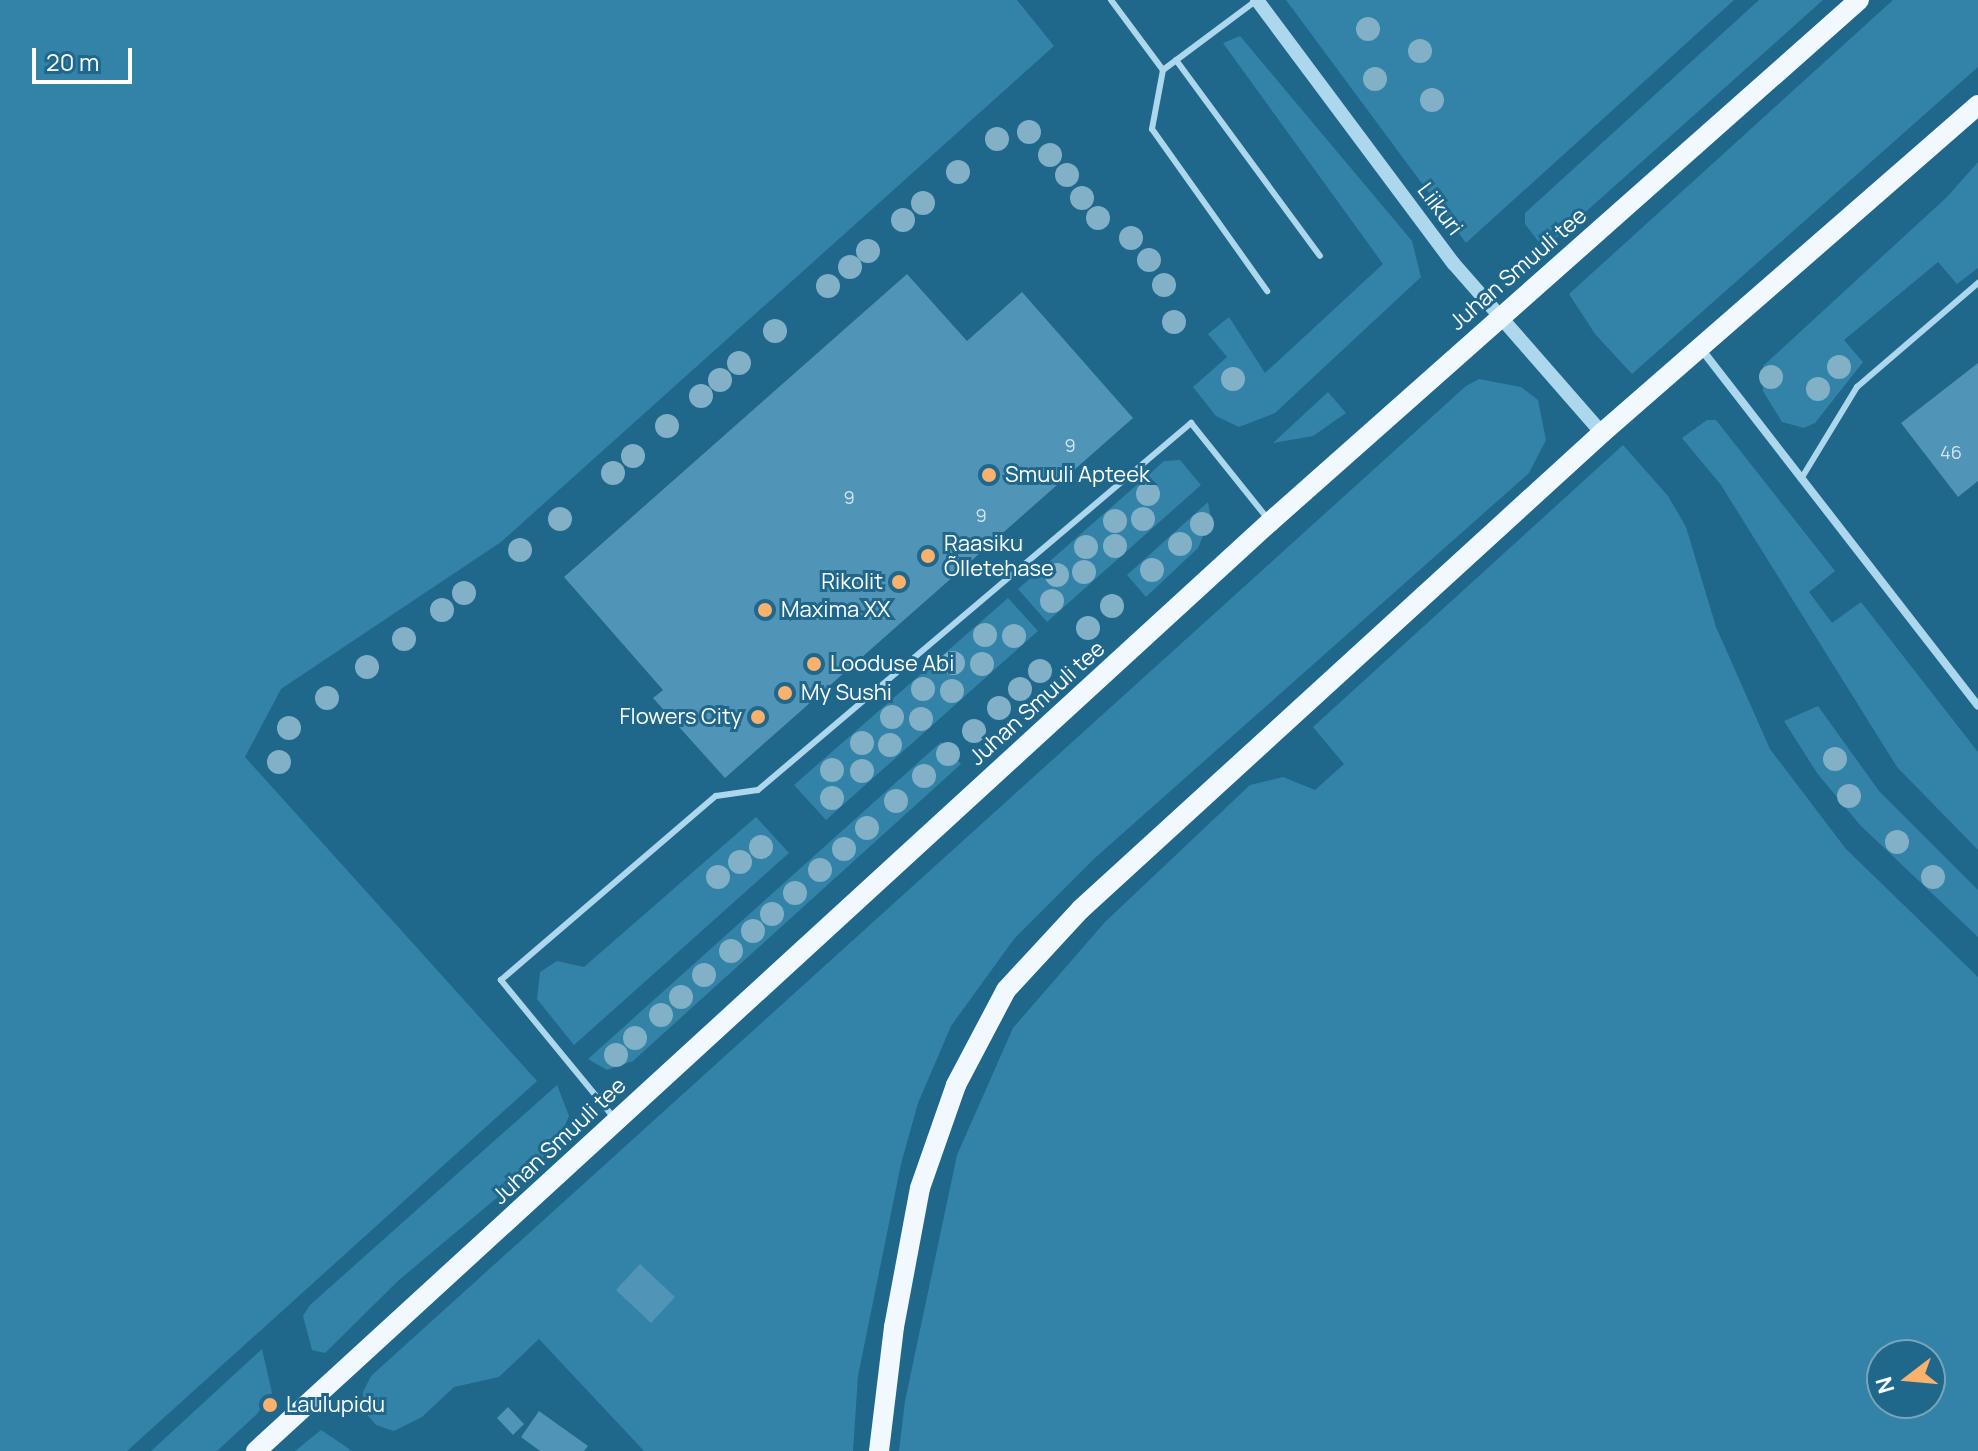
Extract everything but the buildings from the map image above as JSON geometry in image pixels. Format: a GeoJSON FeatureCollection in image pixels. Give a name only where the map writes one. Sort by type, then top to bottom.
{"type":"FeatureCollection","features":[{"type":"Feature","properties":{"kind":"main road","name":"Juhan Smuuli tee"},"geometry":{"type":"LineString","coordinates":[[256,1451],[1270,522],[1859,0]]}},
{"type":"Feature","properties":{"kind":"main road"},"geometry":{"type":"LineString","coordinates":[[879,1451],[894,1327],[920,1188],[956,1085],[1006,990],[1081,909],[1602,433],[1702,350],[1978,105]]}},
{"type":"Feature","properties":{"kind":"street","name":"Liikuri"},"geometry":{"type":"LineString","coordinates":[[1257,0],[1498,318],[1602,433]]}},
{"type":"Feature","properties":{"kind":"street"},"geometry":{"type":"LineString","coordinates":[[1702,350],[1978,706]]}},
{"type":"Feature","properties":{"kind":"lane"},"geometry":{"type":"LineString","coordinates":[[1111,0],[1163,70]]}},
{"type":"Feature","properties":{"kind":"lane"},"geometry":{"type":"LineString","coordinates":[[1257,0],[1163,70],[1152,129],[1267,291]]}},
{"type":"Feature","properties":{"kind":"lane"},"geometry":{"type":"LineString","coordinates":[[1176,60],[1320,256]]}},
{"type":"Feature","properties":{"kind":"lane"},"geometry":{"type":"LineString","coordinates":[[1801,479],[1857,387],[1978,283]]}},
{"type":"Feature","properties":{"kind":"lane"},"geometry":{"type":"LineString","coordinates":[[617,1121],[501,980],[716,796],[758,790],[1191,423],[1270,522]]}},
{"type":"Feature","properties":{"kind":"shaded area"},"geometry":{"type":"Polygon","coordinates":[[[0,0],[1017,0],[1054,46],[501,542],[281,689],[245,757],[537,1081],[127,1451],[0,1451],[0,0]]]}},
{"type":"Feature","properties":{"kind":"shaded area"},"geometry":{"type":"Polygon","coordinates":[[[1286,0],[1734,0],[1466,243],[1286,0]]]}},
{"type":"Feature","properties":{"kind":"shaded area"},"geometry":{"type":"Polygon","coordinates":[[[1759,0],[1823,0],[1544,249],[1525,224],[1525,213],[1759,0]]]}},
{"type":"Feature","properties":{"kind":"shaded area"},"geometry":{"type":"Polygon","coordinates":[[[1893,0],[1978,0],[1978,67],[1632,374],[1595,334],[1569,294],[1893,0]]]}},
{"type":"Feature","properties":{"kind":"shaded area"},"geometry":{"type":"Polygon","coordinates":[[[1240,36],[1412,241],[1421,277],[1275,413],[1239,427],[1216,416],[1193,387],[1227,357],[1208,334],[1229,317],[1265,373],[1383,264],[1223,43],[1240,36]]]}},
{"type":"Feature","properties":{"kind":"shaded area"},"geometry":{"type":"Polygon","coordinates":[[[1978,162],[1978,268],[1957,284],[1938,262],[1844,340],[1863,362],[1815,423],[1804,428],[1782,422],[1763,391],[1763,366],[1947,197],[1978,162]]]}},
{"type":"Feature","properties":{"kind":"shaded area"},"geometry":{"type":"Polygon","coordinates":[[[1479,379],[1521,387],[1538,400],[1546,440],[1529,473],[1096,857],[1014,939],[951,1026],[918,1103],[901,1164],[858,1376],[853,1451],[644,1451],[539,1339],[499,1377],[454,1387],[422,1417],[394,1431],[376,1425],[363,1410],[363,1392],[371,1376],[1466,386],[1479,379]]]}},
{"type":"Feature","properties":{"kind":"shaded area"},"geometry":{"type":"Polygon","coordinates":[[[1328,392],[1346,413],[1313,436],[1273,443],[1328,392]]]}},
{"type":"Feature","properties":{"kind":"shaded area"},"geometry":{"type":"Polygon","coordinates":[[[1707,420],[1716,420],[1835,571],[1809,592],[1832,623],[1861,602],[1978,752],[1978,850],[1897,767],[1721,485],[1682,438],[1707,420]]]}},
{"type":"Feature","properties":{"kind":"shaded area"},"geometry":{"type":"Polygon","coordinates":[[[1623,445],[1668,496],[1686,527],[1716,627],[1770,749],[1846,849],[1978,977],[1978,1451],[899,1451],[905,1401],[957,1155],[1013,1028],[1105,922],[1250,785],[1283,777],[1315,790],[1344,764],[1313,727],[1623,445]]]}},
{"type":"Feature","properties":{"kind":"shaded area"},"geometry":{"type":"Polygon","coordinates":[[[1180,460],[1201,485],[1047,622],[1018,589],[1164,461],[1180,460]]]}},
{"type":"Feature","properties":{"kind":"shaded area"},"geometry":{"type":"Polygon","coordinates":[[[1208,502],[1211,518],[1198,548],[1146,597],[1127,575],[1208,502]]]}},
{"type":"Feature","properties":{"kind":"shaded area"},"geometry":{"type":"Polygon","coordinates":[[[1008,598],[1038,631],[826,820],[794,785],[1008,598]]]}},
{"type":"Feature","properties":{"kind":"shaded area"},"geometry":{"type":"Polygon","coordinates":[[[1818,706],[1879,791],[1978,890],[1978,937],[1860,825],[1817,773],[1784,721],[1818,706]]]}},
{"type":"Feature","properties":{"kind":"shaded area"},"geometry":{"type":"Polygon","coordinates":[[[941,742],[961,764],[633,1061],[607,1070],[588,1059],[941,742]]]}},
{"type":"Feature","properties":{"kind":"shaded area"},"geometry":{"type":"Polygon","coordinates":[[[756,817],[789,853],[574,1045],[537,999],[540,972],[557,961],[584,967],[756,817]]]}},
{"type":"Feature","properties":{"kind":"shaded area"},"geometry":{"type":"Polygon","coordinates":[[[557,1085],[569,1116],[555,1149],[399,1280],[325,1353],[312,1350],[303,1316],[310,1305],[557,1085]]]}},
{"type":"Feature","properties":{"kind":"shaded area"},"geometry":{"type":"Polygon","coordinates":[[[262,1349],[272,1393],[257,1414],[217,1451],[151,1451],[262,1349]]]}},
{"type":"Feature","properties":{"kind":"shaded area"},"geometry":{"type":"Polygon","coordinates":[[[321,1430],[348,1448],[351,1451],[295,1451],[321,1430]]]}},
{"type":"Feature","properties":{"kind":"place","name":"Smuuli Apteek"},"geometry":{"type":"Point","coordinates":[989,475]}},
{"type":"Feature","properties":{"kind":"place","name":"Raasiku Õlletehase"},"geometry":{"type":"Point","coordinates":[928,556]}},
{"type":"Feature","properties":{"kind":"place","name":"Rikolit"},"geometry":{"type":"Point","coordinates":[899,582]}},
{"type":"Feature","properties":{"kind":"place","name":"Maxima XX"},"geometry":{"type":"Point","coordinates":[765,610]}},
{"type":"Feature","properties":{"kind":"place","name":"Looduse Abi"},"geometry":{"type":"Point","coordinates":[814,664]}},
{"type":"Feature","properties":{"kind":"place","name":"My Sushi"},"geometry":{"type":"Point","coordinates":[785,693]}},
{"type":"Feature","properties":{"kind":"place","name":"Flowers City"},"geometry":{"type":"Point","coordinates":[758,717]}},
{"type":"Feature","properties":{"kind":"place","name":"Laulupidu"},"geometry":{"type":"Point","coordinates":[270,1405]}}]}
